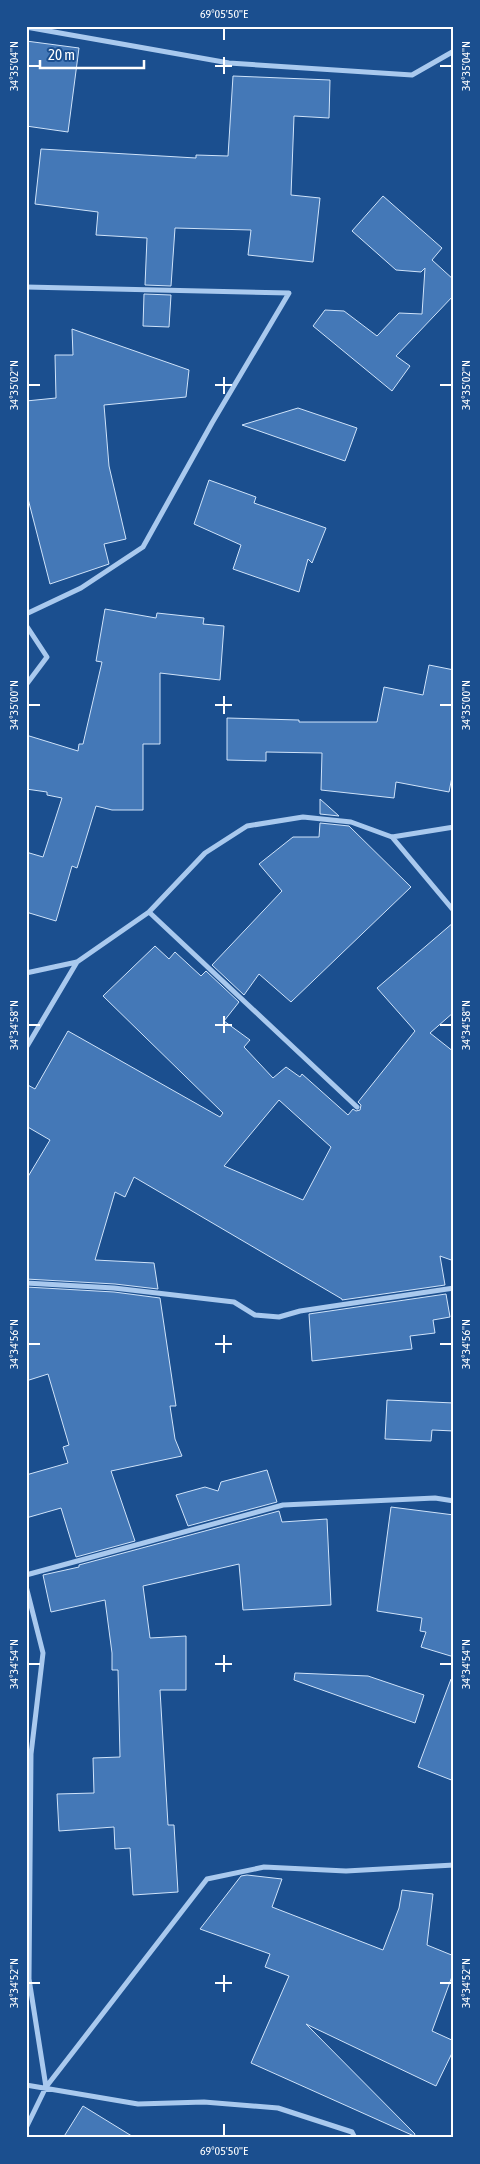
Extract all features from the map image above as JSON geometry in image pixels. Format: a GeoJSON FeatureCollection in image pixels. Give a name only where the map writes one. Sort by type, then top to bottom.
{"type":"FeatureCollection","features":[{"type":"Feature","properties":{"kind":"street"},"geometry":{"type":"LineString","coordinates":[[26,27],[229,63],[412,75],[454,51]]}},
{"type":"Feature","properties":{"kind":"street"},"geometry":{"type":"LineString","coordinates":[[26,287],[289,293],[212,423],[143,547],[81,588],[26,614]]}},
{"type":"Feature","properties":{"kind":"street"},"geometry":{"type":"LineString","coordinates":[[26,625],[46,657],[26,685]]}},
{"type":"Feature","properties":{"kind":"street"},"geometry":{"type":"LineString","coordinates":[[26,973],[77,962],[149,912],[205,853],[247,826],[302,817],[351,822],[392,837],[454,828]]}},
{"type":"Feature","properties":{"kind":"street"},"geometry":{"type":"LineString","coordinates":[[392,837],[454,911]]}},
{"type":"Feature","properties":{"kind":"street"},"geometry":{"type":"LineString","coordinates":[[149,912],[357,1107]]}},
{"type":"Feature","properties":{"kind":"street"},"geometry":{"type":"LineString","coordinates":[[26,1048],[77,962]]}},
{"type":"Feature","properties":{"kind":"street"},"geometry":{"type":"LineString","coordinates":[[26,1283],[114,1288],[234,1302],[255,1316],[279,1317],[454,1288]]}},
{"type":"Feature","properties":{"kind":"street"},"geometry":{"type":"LineString","coordinates":[[26,1575],[283,1505],[435,1498],[454,1501]]}},
{"type":"Feature","properties":{"kind":"street"},"geometry":{"type":"LineString","coordinates":[[26,1586],[43,1653],[31,1754],[29,1979],[46,2088]]}},
{"type":"Feature","properties":{"kind":"street"},"geometry":{"type":"LineString","coordinates":[[26,2128],[46,2088],[207,1879],[264,1867],[346,1871],[454,1865]]}},
{"type":"Feature","properties":{"kind":"street"},"geometry":{"type":"LineString","coordinates":[[26,2085],[138,2104],[204,2102],[278,2108],[352,2132],[355,2138]]}},
{"type":"Feature","properties":{"kind":"building"},"geometry":{"type":"Polygon","coordinates":[[[26,41],[79,48],[68,132],[26,126],[26,41]]]}},
{"type":"Feature","properties":{"kind":"building"},"geometry":{"type":"Polygon","coordinates":[[[233,76],[330,80],[329,118],[294,116],[291,195],[320,198],[313,262],[248,255],[251,230],[175,228],[171,286],[145,285],[147,238],[96,235],[98,212],[35,204],[41,149],[196,158],[196,155],[228,156],[233,76]]]}},
{"type":"Feature","properties":{"kind":"building"},"geometry":{"type":"Polygon","coordinates":[[[383,196],[442,248],[432,260],[454,280],[454,295],[396,356],[410,366],[392,391],[313,326],[325,310],[344,311],[377,336],[399,313],[422,314],[425,268],[421,272],[396,270],[352,231],[383,196]]]}},
{"type":"Feature","properties":{"kind":"building"},"geometry":{"type":"Polygon","coordinates":[[[144,294],[171,295],[169,327],[143,326],[144,294]]]}},
{"type":"Feature","properties":{"kind":"building"},"geometry":{"type":"Polygon","coordinates":[[[72,329],[189,370],[186,397],[104,405],[109,466],[126,539],[104,544],[109,564],[50,584],[26,491],[26,401],[56,398],[55,355],[73,355],[72,329]]]}},
{"type":"Feature","properties":{"kind":"building"},"geometry":{"type":"Polygon","coordinates":[[[298,408],[357,428],[345,461],[242,425],[298,408]]]}},
{"type":"Feature","properties":{"kind":"building"},"geometry":{"type":"Polygon","coordinates":[[[209,480],[256,497],[254,503],[326,528],[312,563],[308,559],[299,592],[233,569],[241,545],[194,524],[209,480]]]}},
{"type":"Feature","properties":{"kind":"building"},"geometry":{"type":"Polygon","coordinates":[[[105,609],[156,618],[157,613],[204,618],[203,624],[224,626],[220,680],[160,673],[160,744],[143,744],[143,810],[112,810],[96,806],[77,868],[72,866],[56,921],[26,912],[26,852],[43,857],[62,798],[47,795],[47,792],[26,789],[26,735],[78,751],[79,744],[83,744],[102,662],[96,661],[105,609]]]}},
{"type":"Feature","properties":{"kind":"building"},"geometry":{"type":"Polygon","coordinates":[[[429,665],[454,670],[454,767],[449,792],[396,782],[394,798],[321,790],[322,753],[266,752],[266,761],[227,760],[227,718],[299,720],[299,722],[377,722],[384,687],[423,695],[429,665]]]}},
{"type":"Feature","properties":{"kind":"building"},"geometry":{"type":"Polygon","coordinates":[[[320,799],[339,816],[320,814],[320,799]]]}},
{"type":"Feature","properties":{"kind":"building"},"geometry":{"type":"Polygon","coordinates":[[[320,823],[349,826],[411,887],[291,1002],[259,974],[244,995],[212,965],[282,891],[259,864],[293,837],[319,837],[320,823]]]}},
{"type":"Feature","properties":{"kind":"building"},"geometry":{"type":"Polygon","coordinates":[[[454,922],[454,1012],[430,1033],[454,1052],[454,1261],[440,1256],[445,1285],[342,1300],[134,1177],[125,1197],[115,1192],[95,1260],[154,1263],[158,1289],[115,1284],[26,1279],[26,1180],[50,1140],[26,1126],[26,1084],[35,1089],[68,1031],[220,1117],[223,1113],[103,996],[155,946],[169,959],[175,952],[201,976],[206,971],[239,1002],[224,1021],[250,1040],[244,1047],[273,1078],[286,1067],[300,1077],[302,1074],[348,1115],[353,1109],[356,1111],[360,1110],[361,1105],[358,1102],[415,1031],[377,988],[454,922]],[[279,1100],[224,1166],[303,1200],[331,1147],[279,1100]]]}},
{"type":"Feature","properties":{"kind":"building"},"geometry":{"type":"Polygon","coordinates":[[[26,1287],[114,1292],[160,1298],[176,1406],[170,1406],[175,1439],[182,1456],[111,1471],[135,1541],[76,1557],[61,1508],[26,1518],[26,1475],[68,1463],[63,1447],[69,1445],[48,1374],[26,1381],[26,1287]]]}},
{"type":"Feature","properties":{"kind":"building"},"geometry":{"type":"Polygon","coordinates":[[[446,1294],[450,1317],[433,1320],[435,1333],[410,1336],[412,1349],[312,1361],[309,1314],[446,1294]]]}},
{"type":"Feature","properties":{"kind":"building"},"geometry":{"type":"Polygon","coordinates":[[[387,1400],[454,1403],[454,1431],[432,1430],[431,1441],[385,1439],[387,1400]]]}},
{"type":"Feature","properties":{"kind":"building"},"geometry":{"type":"Polygon","coordinates":[[[267,1470],[277,1502],[188,1526],[176,1495],[205,1487],[218,1491],[221,1482],[267,1470]]]}},
{"type":"Feature","properties":{"kind":"building"},"geometry":{"type":"Polygon","coordinates":[[[391,1507],[454,1515],[454,1657],[421,1647],[426,1632],[420,1631],[422,1618],[377,1611],[391,1507]]]}},
{"type":"Feature","properties":{"kind":"building"},"geometry":{"type":"Polygon","coordinates":[[[279,1511],[282,1522],[327,1519],[331,1605],[243,1610],[239,1564],[143,1586],[150,1638],[186,1636],[186,1690],[160,1690],[168,1825],[174,1825],[178,1892],[133,1895],[130,1848],[115,1849],[114,1827],[59,1831],[57,1794],[94,1793],[93,1758],[120,1757],[118,1670],[112,1670],[112,1653],[105,1600],[51,1612],[43,1575],[79,1567],[79,1565],[279,1511]]]}},
{"type":"Feature","properties":{"kind":"building"},"geometry":{"type":"Polygon","coordinates":[[[295,1673],[368,1676],[424,1695],[415,1723],[294,1680],[295,1673]]]}},
{"type":"Feature","properties":{"kind":"building"},"geometry":{"type":"Polygon","coordinates":[[[451,1679],[454,1680],[454,1781],[418,1767],[451,1679]]]}},
{"type":"Feature","properties":{"kind":"building"},"geometry":{"type":"Polygon","coordinates":[[[241,1876],[282,1879],[272,1907],[383,1950],[399,1908],[402,1890],[433,1894],[427,1945],[454,1956],[454,1971],[432,2031],[454,2041],[454,2049],[436,2086],[306,2024],[415,2134],[414,2136],[251,2063],[289,1976],[265,1967],[270,1954],[200,1929],[241,1876]]]}},
{"type":"Feature","properties":{"kind":"building"},"geometry":{"type":"Polygon","coordinates":[[[83,2106],[135,2138],[63,2138],[83,2106]]]}}]}
